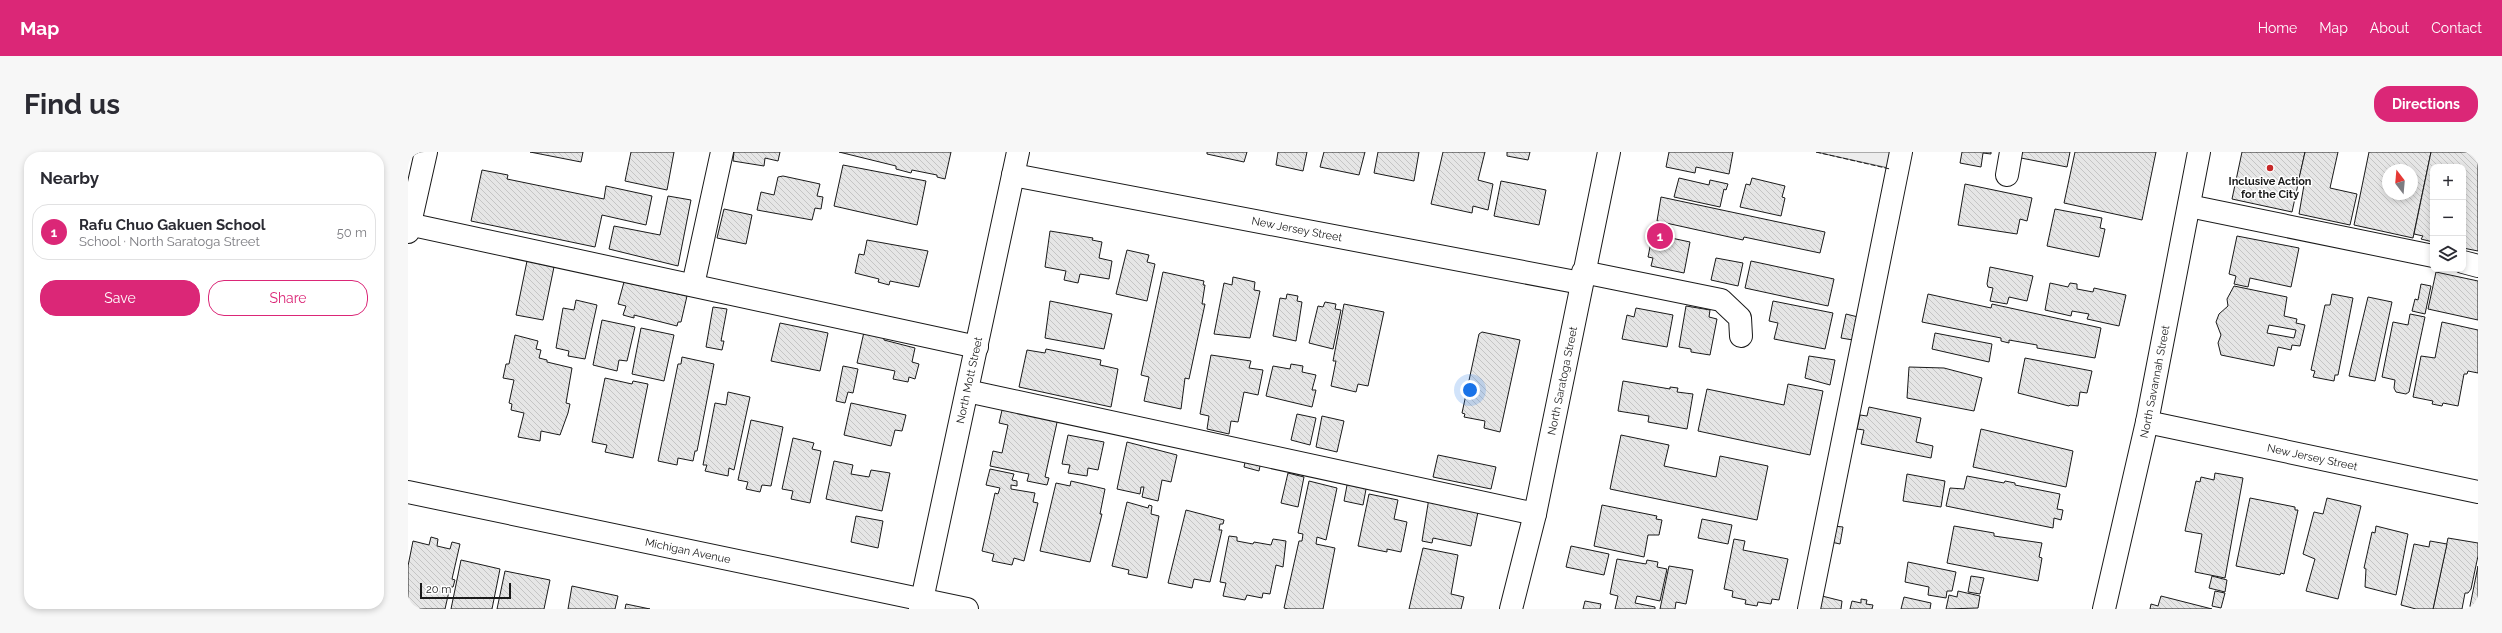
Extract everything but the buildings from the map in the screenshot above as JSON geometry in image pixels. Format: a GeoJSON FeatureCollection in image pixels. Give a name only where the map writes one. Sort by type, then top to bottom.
{"type":"FeatureCollection","features":[{"type":"Feature","properties":{"kind":"street"},"geometry":{"type":"LineString","coordinates":[[426,152],[409,227],[977,347]]}},
{"type":"Feature","properties":{"kind":"street"},"geometry":{"type":"LineString","coordinates":[[693,286],[722,152]]}},
{"type":"Feature","properties":{"kind":"street","name":"North Mott Street"},"geometry":{"type":"LineString","coordinates":[[921,604],[1018,152]]}},
{"type":"Feature","properties":{"kind":"street","name":"North Saratoga Street"},"geometry":{"type":"LineString","coordinates":[[1511,609],[1535,514],[1582,277],[1609,152]]}},
{"type":"Feature","properties":{"kind":"street"},"geometry":{"type":"LineString","coordinates":[[1809,609],[1901,152]]}},
{"type":"Feature","properties":{"kind":"street"},"geometry":{"type":"LineString","coordinates":[[2007,175],[2011,152]]}},
{"type":"Feature","properties":{"kind":"street","name":"North Savannah Street"},"geometry":{"type":"LineString","coordinates":[[2104,609],[2147,422],[2199,152]]}},
{"type":"Feature","properties":{"kind":"street","name":"New Jersey Street"},"geometry":{"type":"LineString","coordinates":[[1013,175],[1582,277],[1721,300],[1740,318],[1741,336]]}},
{"type":"Feature","properties":{"kind":"street"},"geometry":{"type":"LineString","coordinates":[[2189,206],[2430,255]]}},
{"type":"Feature","properties":{"kind":"street"},"geometry":{"type":"LineString","coordinates":[[2466,263],[2478,266]]}},
{"type":"Feature","properties":{"kind":"street"},"geometry":{"type":"LineString","coordinates":[[967,391],[1535,514]]}},
{"type":"Feature","properties":{"kind":"street","name":"New Jersey Street"},"geometry":{"type":"LineString","coordinates":[[2147,422],[2478,492]]}},
{"type":"Feature","properties":{"kind":"street","name":"Michigan Avenue"},"geometry":{"type":"LineString","coordinates":[[408,492],[921,604],[967,609]]}},
{"type":"Feature","properties":{"kind":"shaded area"},"geometry":{"type":"Polygon","coordinates":[[[1816,152],[1896,152],[1893,169],[1816,152]]]}},
{"type":"Feature","properties":{"kind":"fence"},"geometry":{"type":"LineString","coordinates":[[1816,152],[1890,169]]}},
{"type":"Feature","properties":{"kind":"place","name":"Inclusive Action for the City"},"geometry":{"type":"Point","coordinates":[2270,168]}},
{"type":"Feature","properties":{"kind":"place","name":"Rafu Chuo Gakuen School"},"geometry":{"type":"Point","coordinates":[1660,236]}}]}
